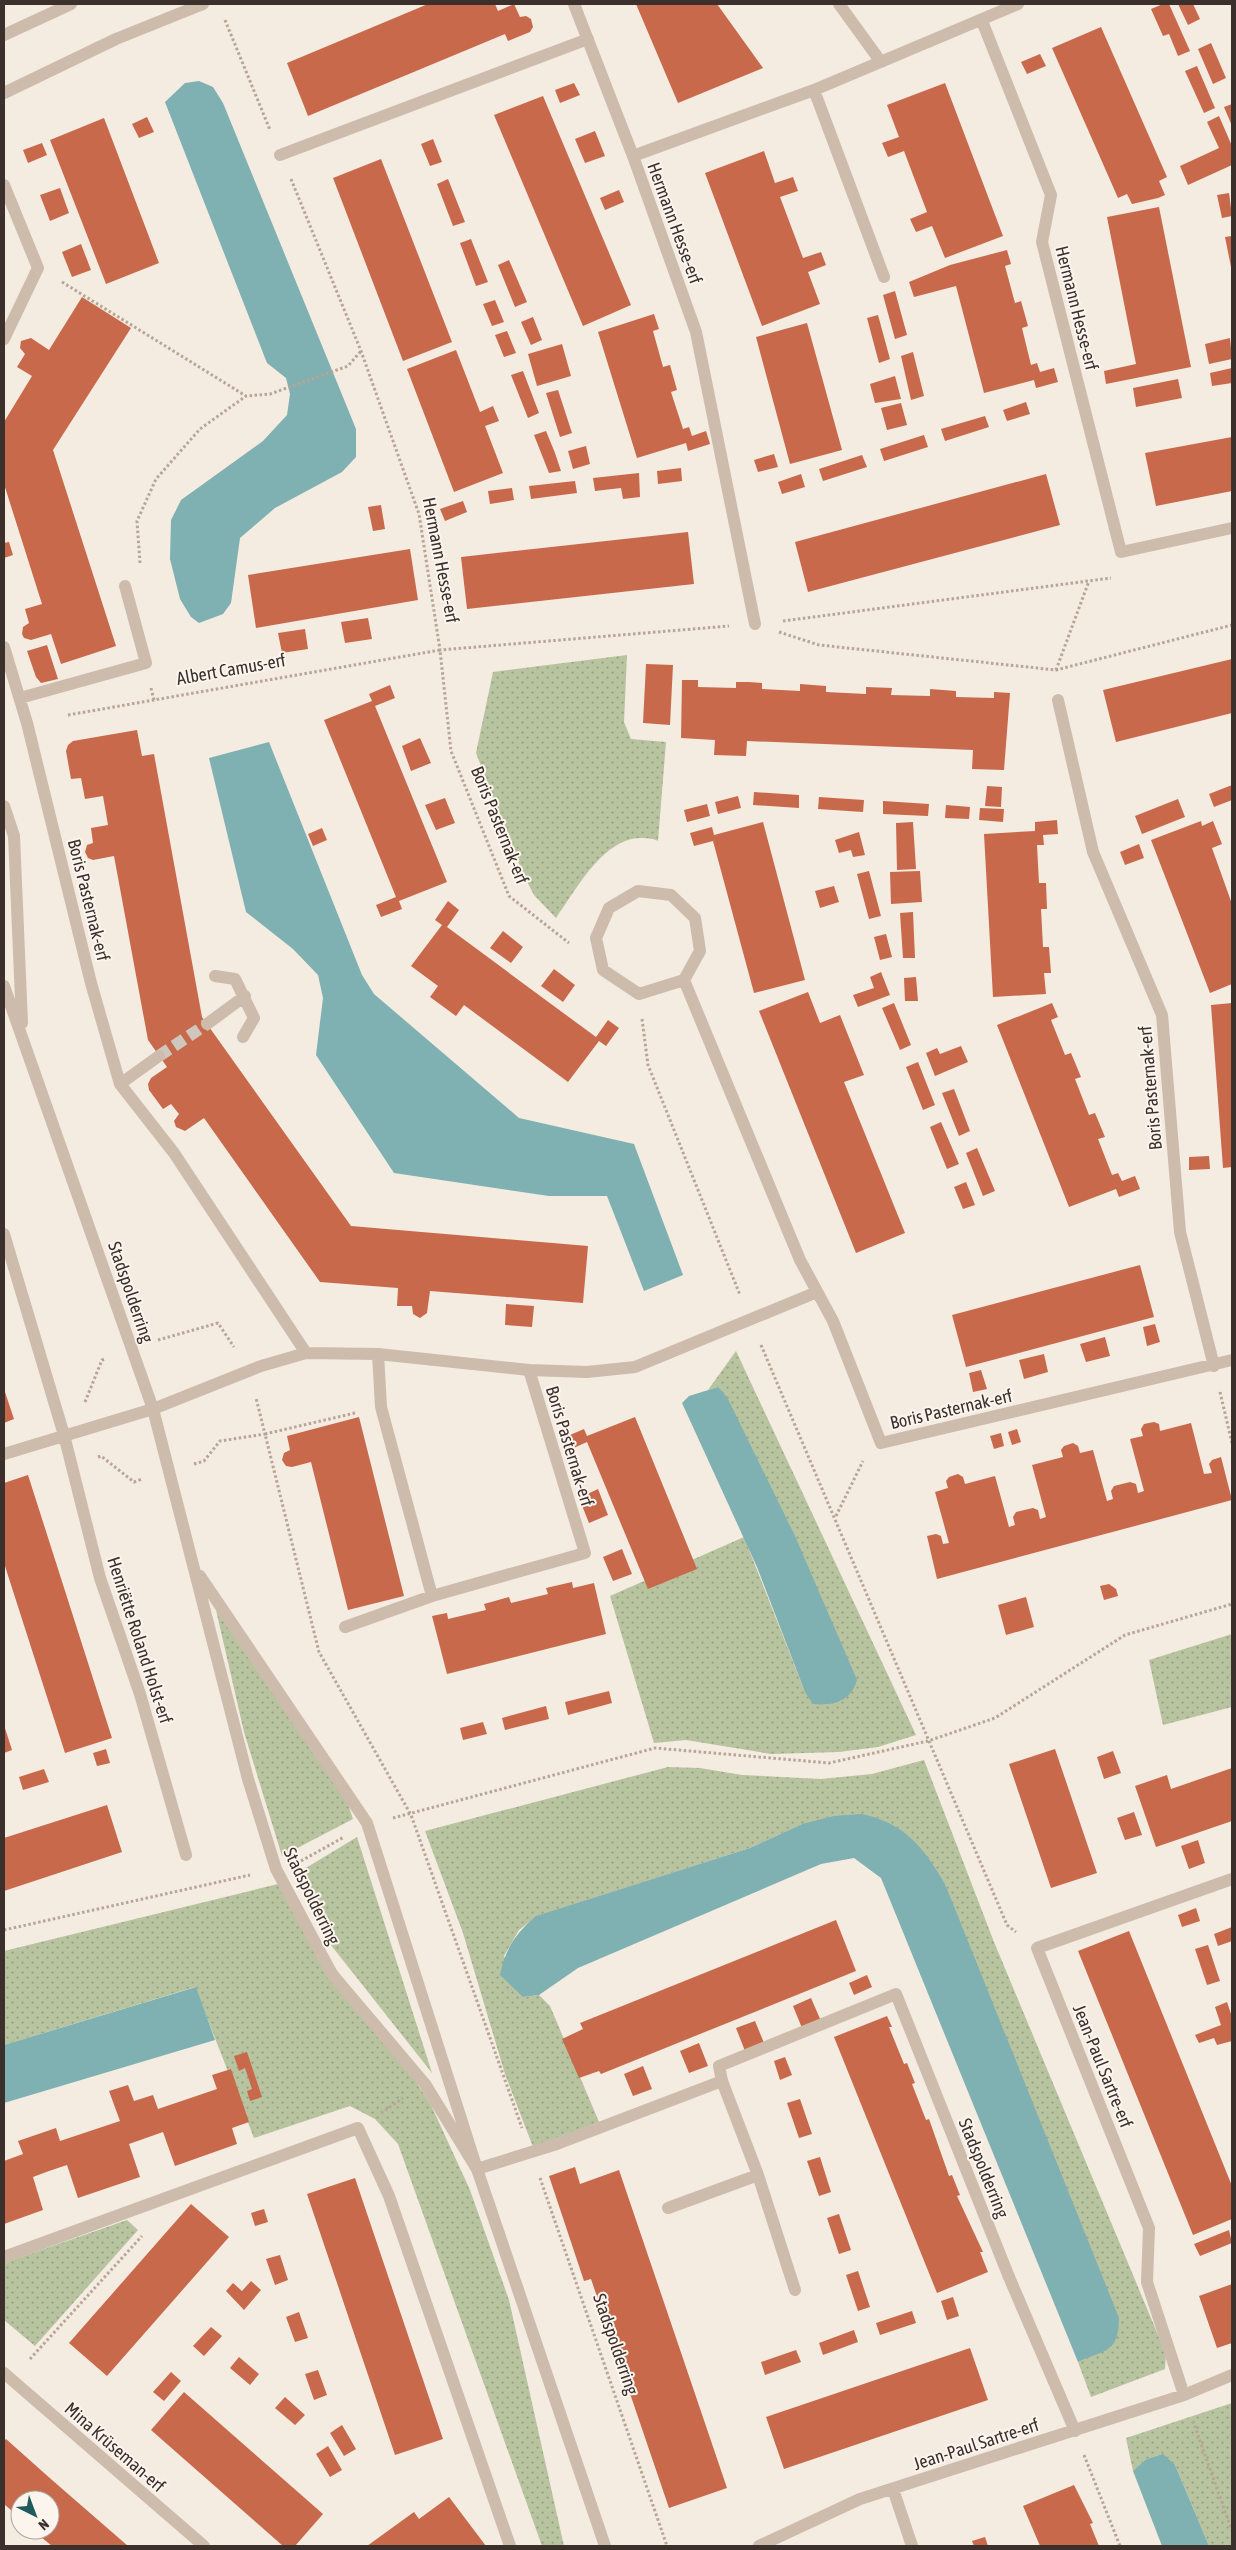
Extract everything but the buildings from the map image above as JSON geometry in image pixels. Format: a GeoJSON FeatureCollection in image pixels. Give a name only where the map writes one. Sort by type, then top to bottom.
{"type":"FeatureCollection","features":[{"type":"Feature","properties":{"kind":"street"},"geometry":{"type":"LineString","coordinates":[[4,35],[71,4]]}},
{"type":"Feature","properties":{"kind":"street"},"geometry":{"type":"LineString","coordinates":[[4,93],[116,39],[203,4]]}},
{"type":"Feature","properties":{"kind":"street","name":"Hermann Hesse-erf"},"geometry":{"type":"LineString","coordinates":[[574,4],[633,156],[696,332],[755,624]]}},
{"type":"Feature","properties":{"kind":"street"},"geometry":{"type":"LineString","coordinates":[[839,4],[881,62]]}},
{"type":"Feature","properties":{"kind":"street","name":"Hermann Hesse-erf"},"geometry":{"type":"LineString","coordinates":[[633,156],[814,90],[982,21],[1018,4]]}},
{"type":"Feature","properties":{"kind":"street","name":"Hermann Hesse-erf"},"geometry":{"type":"LineString","coordinates":[[982,21],[1050,196],[1042,242],[1121,552],[1232,528]]}},
{"type":"Feature","properties":{"kind":"street"},"geometry":{"type":"LineString","coordinates":[[280,155],[588,38]]}},
{"type":"Feature","properties":{"kind":"street"},"geometry":{"type":"LineString","coordinates":[[814,90],[884,277]]}},
{"type":"Feature","properties":{"kind":"street"},"geometry":{"type":"LineString","coordinates":[[4,185],[38,268],[4,339]]}},
{"type":"Feature","properties":{"kind":"street"},"geometry":{"type":"LineString","coordinates":[[20,698],[146,663],[126,586]]}},
{"type":"Feature","properties":{"kind":"street"},"geometry":{"type":"LineString","coordinates":[[4,647],[27,723]]}},
{"type":"Feature","properties":{"kind":"street","name":"Boris Pasternak-erf"},"geometry":{"type":"LineString","coordinates":[[1058,700],[1093,852],[1162,1015],[1180,1232],[1214,1366]]}},
{"type":"Feature","properties":{"kind":"street","name":"Boris Pasternak-erf"},"geometry":{"type":"LineString","coordinates":[[27,723],[91,983],[120,1084],[174,1153],[306,1353]]}},
{"type":"Feature","properties":{"kind":"street","name":"Stadspolderring"},"geometry":{"type":"LineString","coordinates":[[4,806],[14,836],[22,1032]]}},
{"type":"Feature","properties":{"kind":"street"},"geometry":{"type":"LineString","coordinates":[[638,891],[671,895],[694,918],[700,950],[684,980],[639,994],[603,970],[596,938],[609,908],[638,891]]}},
{"type":"Feature","properties":{"kind":"street"},"geometry":{"type":"LineString","coordinates":[[215,976],[236,979],[245,996],[254,1018],[243,1037]]}},
{"type":"Feature","properties":{"kind":"street","name":"Boris Pasternak-erf"},"geometry":{"type":"LineString","coordinates":[[684,980],[800,1260],[833,1321],[881,1443],[1214,1366],[1232,1360]]}},
{"type":"Feature","properties":{"kind":"street","name":"Stadspolderring"},"geometry":{"type":"LineString","coordinates":[[4,986],[22,1032],[153,1409],[248,1779],[276,1869],[332,1974],[425,2084],[477,2169]]}},
{"type":"Feature","properties":{"kind":"street"},"geometry":{"type":"LineString","coordinates":[[207,1024],[245,996]]}},
{"type":"Feature","properties":{"kind":"street"},"geometry":{"type":"LineString","coordinates":[[120,1084],[160,1056]]}},
{"type":"Feature","properties":{"kind":"street","name":"Henriëtte Roland Holst-erf"},"geometry":{"type":"LineString","coordinates":[[4,1234],[64,1435],[100,1578],[140,1694],[186,1855]]}},
{"type":"Feature","properties":{"kind":"street","name":"Boris Pasternak-erf"},"geometry":{"type":"LineString","coordinates":[[153,1409],[261,1366],[306,1353],[378,1354],[529,1370],[587,1372],[635,1367],[817,1292]]}},
{"type":"Feature","properties":{"kind":"street"},"geometry":{"type":"LineString","coordinates":[[378,1354],[381,1407],[432,1596]]}},
{"type":"Feature","properties":{"kind":"street","name":"Boris Pasternak-erf"},"geometry":{"type":"LineString","coordinates":[[345,1627],[432,1596],[585,1553],[529,1370]]}},
{"type":"Feature","properties":{"kind":"street"},"geometry":{"type":"LineString","coordinates":[[4,1454],[153,1409]]}},
{"type":"Feature","properties":{"kind":"street","name":"Stadspolderring"},"geometry":{"type":"LineString","coordinates":[[195,1567],[367,1823],[477,2169],[605,2546]]}},
{"type":"Feature","properties":{"kind":"street"},"geometry":{"type":"LineString","coordinates":[[1037,1948],[1232,1879]]}},
{"type":"Feature","properties":{"kind":"street","name":"Jean-Paul Sartre-erf"},"geometry":{"type":"LineString","coordinates":[[1037,1948],[1149,2228],[1148,2282],[1184,2394]]}},
{"type":"Feature","properties":{"kind":"street","name":"Stadspolderring"},"geometry":{"type":"LineString","coordinates":[[722,2081],[719,2066],[896,1994],[1009,2276],[1075,2431]]}},
{"type":"Feature","properties":{"kind":"street"},"geometry":{"type":"LineString","coordinates":[[477,2169],[531,2153],[722,2081],[758,2175],[795,2290]]}},
{"type":"Feature","properties":{"kind":"street"},"geometry":{"type":"LineString","coordinates":[[4,2257],[358,2128],[389,2196],[510,2546]]}},
{"type":"Feature","properties":{"kind":"street"},"geometry":{"type":"LineString","coordinates":[[668,2208],[758,2175]]}},
{"type":"Feature","properties":{"kind":"street","name":"Jean-Paul Sartre-erf"},"geometry":{"type":"LineString","coordinates":[[759,2546],[860,2499],[1075,2431],[1184,2394],[1232,2375]]}},
{"type":"Feature","properties":{"kind":"street","name":"Mina Krüseman-erf"},"geometry":{"type":"LineString","coordinates":[[7,2377],[204,2546]]}},
{"type":"Feature","properties":{"kind":"street"},"geometry":{"type":"LineString","coordinates":[[893,2489],[912,2546]]}},
{"type":"Feature","properties":{"kind":"path","name":"Hermann Hesse-erf"},"geometry":{"type":"LineString","coordinates":[[222,13],[361,351],[419,514],[440,650],[755,624],[1089,582],[1056,670]]}},
{"type":"Feature","properties":{"kind":"path"},"geometry":{"type":"LineString","coordinates":[[38,268],[246,396]]}},
{"type":"Feature","properties":{"kind":"path"},"geometry":{"type":"LineString","coordinates":[[126,586],[140,565],[137,521],[156,479],[200,429],[246,396],[270,394],[348,366],[361,351]]}},
{"type":"Feature","properties":{"kind":"path"},"geometry":{"type":"LineString","coordinates":[[755,624],[820,645],[1056,670],[1232,625]]}},
{"type":"Feature","properties":{"kind":"path","name":"Albert Camus-erf"},"geometry":{"type":"LineString","coordinates":[[27,723],[440,650]]}},
{"type":"Feature","properties":{"kind":"path","name":"Boris Pasternak-erf"},"geometry":{"type":"LineString","coordinates":[[440,650],[451,751],[509,896],[603,970]]}},
{"type":"Feature","properties":{"kind":"path"},"geometry":{"type":"LineString","coordinates":[[1056,670],[1058,700]]}},
{"type":"Feature","properties":{"kind":"path"},"geometry":{"type":"LineString","coordinates":[[639,994],[648,1065],[751,1320],[836,1517],[928,1741],[1007,1925],[1037,1948]]}},
{"type":"Feature","properties":{"kind":"path"},"geometry":{"type":"LineString","coordinates":[[1214,1366],[1232,1442]]}},
{"type":"Feature","properties":{"kind":"path","name":"Stadspolderring"},"geometry":{"type":"LineString","coordinates":[[381,1407],[265,1434],[319,1652],[411,1815],[531,2153],[667,2546]]}},
{"type":"Feature","properties":{"kind":"path","name":"Boris Pasternak-erf"},"geometry":{"type":"LineString","coordinates":[[836,1517],[876,1434]]}},
{"type":"Feature","properties":{"kind":"path"},"geometry":{"type":"LineString","coordinates":[[4,1930],[276,1869],[300,1862],[367,1823],[411,1815],[655,1748],[829,1764],[928,1741],[995,1718],[1125,1635],[1232,1604]]}},
{"type":"Feature","properties":{"kind":"path"},"geometry":{"type":"LineString","coordinates":[[358,2128],[425,2084]]}},
{"type":"Feature","properties":{"kind":"path"},"geometry":{"type":"LineString","coordinates":[[7,2377],[155,2222],[159,2201]]}},
{"type":"Feature","properties":{"kind":"path"},"geometry":{"type":"LineString","coordinates":[[1184,2394],[1232,2531]]}},
{"type":"Feature","properties":{"kind":"path"},"geometry":{"type":"LineString","coordinates":[[1075,2431],[1120,2546]]}},
{"type":"Feature","properties":{"kind":"green space"},"geometry":{"type":"Polygon","coordinates":[[[627,655],[624,722],[631,739],[666,742],[658,841],[643,838],[629,840],[616,846],[604,855],[582,880],[556,918],[534,895],[523,874],[476,753],[493,672],[627,655]]]}},
{"type":"Feature","properties":{"kind":"green space"},"geometry":{"type":"Polygon","coordinates":[[[736,1351],[916,1735],[878,1747],[839,1752],[771,1754],[686,1740],[654,1743],[610,1596],[744,1537],[805,1692],[718,1387],[708,1390],[736,1351]]]}},
{"type":"Feature","properties":{"kind":"green space"},"geometry":{"type":"Polygon","coordinates":[[[216,1610],[346,1798],[353,1819],[282,1856],[244,1732],[216,1610]]]}},
{"type":"Feature","properties":{"kind":"green space"},"geometry":{"type":"Polygon","coordinates":[[[1232,1634],[1232,1707],[1163,1725],[1149,1660],[1232,1634]]]}},
{"type":"Feature","properties":{"kind":"green space"},"geometry":{"type":"Polygon","coordinates":[[[924,1760],[994,1942],[1166,2354],[1165,2369],[1091,2397],[1078,2362],[1111,2347],[945,1884],[802,1824],[750,1848],[537,1916],[519,1930],[504,1956],[523,1997],[539,1995],[550,2006],[599,2122],[533,2147],[505,2074],[463,1933],[425,1831],[668,1767],[700,1768],[742,1775],[821,1779],[872,1774],[924,1760]]]}},
{"type":"Feature","properties":{"kind":"green space"},"geometry":{"type":"Polygon","coordinates":[[[357,1837],[432,2073],[323,1935],[296,1874],[357,1837]]]}},
{"type":"Feature","properties":{"kind":"green space"},"geometry":{"type":"Polygon","coordinates":[[[278,1884],[292,1908],[408,2069],[431,2105],[470,2190],[509,2300],[564,2546],[542,2546],[398,2144],[375,2119],[350,2106],[254,2138],[195,1987],[4,2045],[4,1951],[278,1884]]]}},
{"type":"Feature","properties":{"kind":"green space"},"geometry":{"type":"Polygon","coordinates":[[[127,2220],[138,2230],[35,2346],[4,2320],[4,2263],[127,2220]]]}},
{"type":"Feature","properties":{"kind":"green space"},"geometry":{"type":"Polygon","coordinates":[[[1232,2403],[1232,2546],[1209,2546],[1175,2465],[1145,2460],[1133,2471],[1126,2438],[1232,2403]]]}},
{"type":"Feature","properties":{"kind":"water"},"geometry":{"type":"Polygon","coordinates":[[[199,81],[213,87],[223,103],[356,429],[356,457],[342,472],[275,508],[240,538],[231,603],[223,614],[199,623],[191,617],[180,599],[170,559],[171,520],[181,500],[263,441],[287,415],[290,394],[286,378],[267,363],[165,102],[185,83],[199,81]]]}},
{"type":"Feature","properties":{"kind":"water"},"geometry":{"type":"Polygon","coordinates":[[[269,742],[362,975],[374,994],[519,1118],[634,1144],[683,1275],[644,1291],[607,1196],[549,1196],[394,1173],[316,1055],[323,998],[318,975],[293,949],[246,912],[209,758],[269,742]]]}},
{"type":"Feature","properties":{"kind":"water"},"geometry":{"type":"Polygon","coordinates":[[[718,1387],[727,1397],[795,1536],[857,1680],[851,1693],[841,1701],[828,1704],[813,1704],[805,1692],[757,1567],[682,1403],[689,1396],[718,1387]]]}},
{"type":"Feature","properties":{"kind":"water"},"geometry":{"type":"Polygon","coordinates":[[[862,1814],[890,1824],[912,1839],[921,1848],[945,1884],[1119,2318],[1116,2338],[1113,2344],[1103,2352],[1078,2362],[881,1878],[854,1858],[821,1864],[578,1968],[539,1995],[523,1997],[500,1975],[512,1942],[536,1916],[750,1848],[802,1824],[834,1816],[862,1814]]]}},
{"type":"Feature","properties":{"kind":"water"},"geometry":{"type":"Polygon","coordinates":[[[196,1987],[215,2040],[4,2103],[4,2045],[196,1987]]]}},
{"type":"Feature","properties":{"kind":"water"},"geometry":{"type":"Polygon","coordinates":[[[1163,2454],[1175,2465],[1209,2546],[1162,2546],[1133,2471],[1145,2460],[1163,2454]]]}},
{"type":"Feature","properties":{"kind":"tunnel"},"geometry":{"type":"LineString","coordinates":[[159,1056],[207,1024]]}}]}
